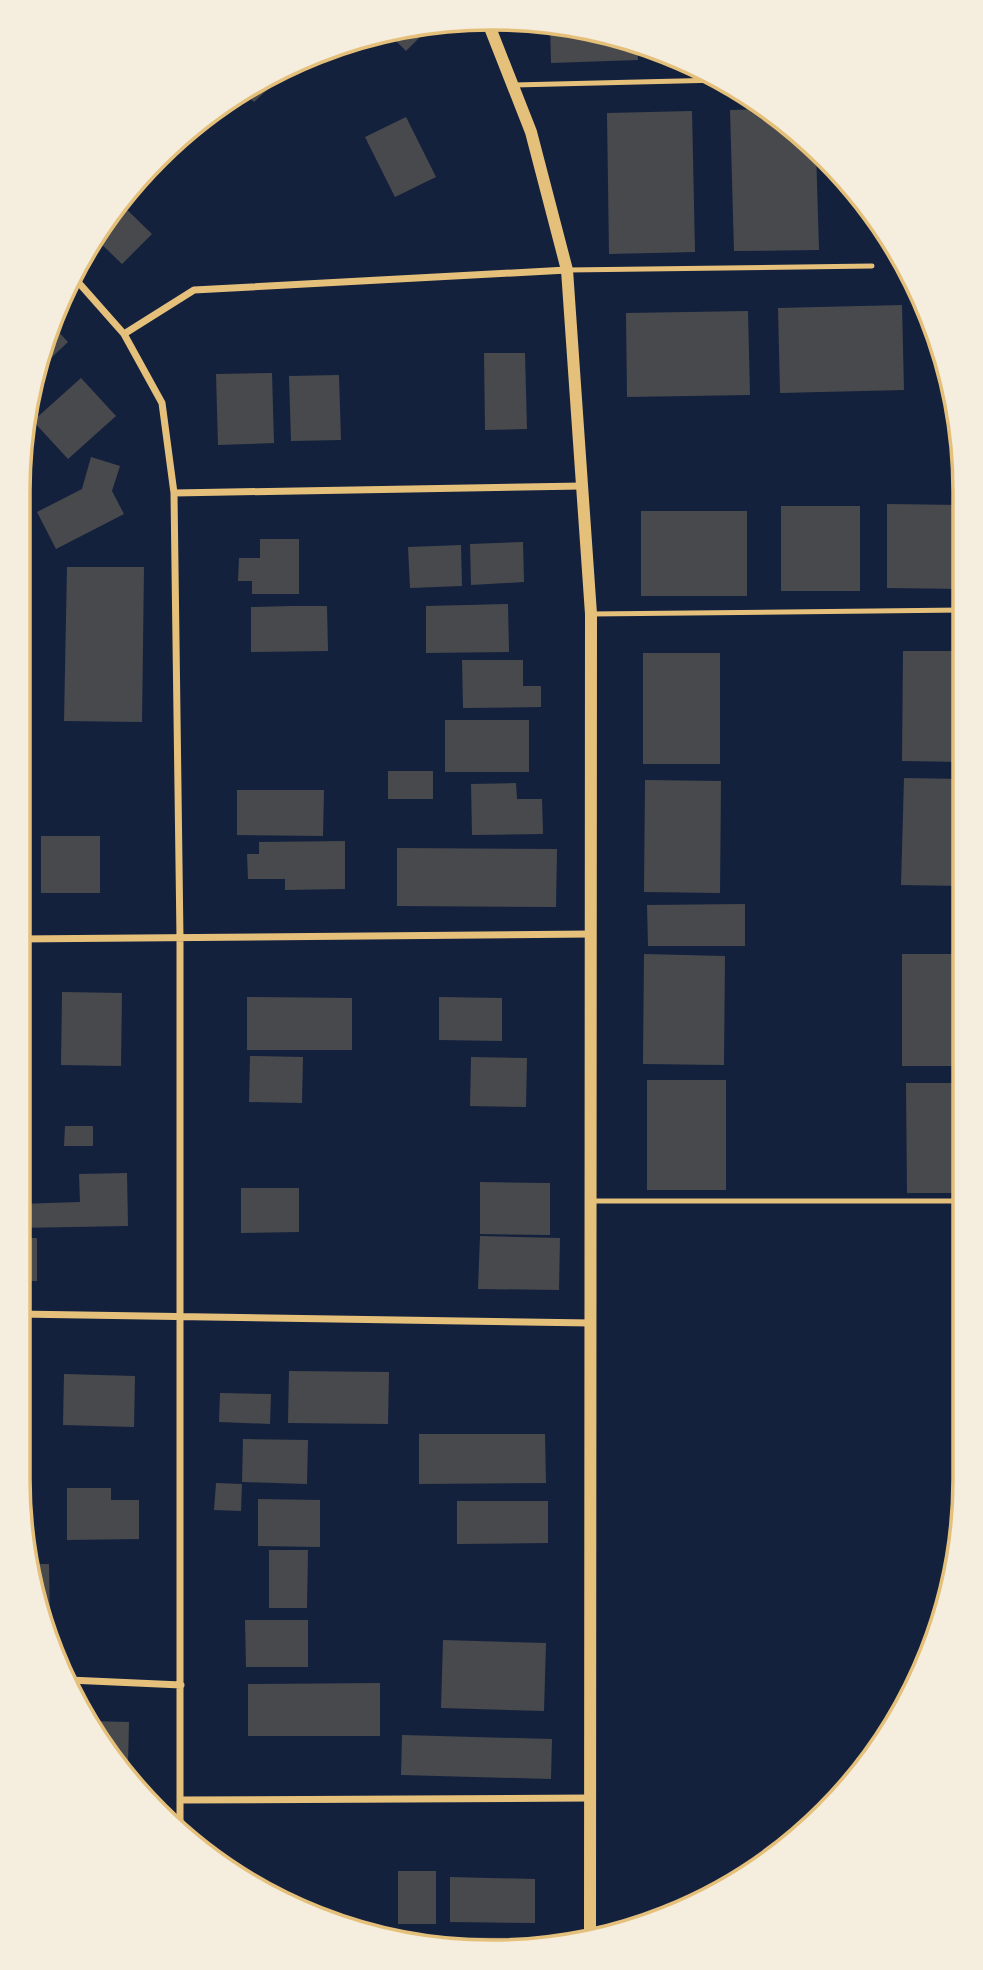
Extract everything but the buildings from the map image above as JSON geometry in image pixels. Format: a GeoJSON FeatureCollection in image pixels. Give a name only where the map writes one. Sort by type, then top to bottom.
{"type":"FeatureCollection","features":[{"type":"Feature","properties":{"kind":"street"},"geometry":{"type":"LineString","coordinates":[[492,30],[531,132],[567,270],[591,614],[590,1929]]}},
{"type":"Feature","properties":{"kind":"street"},"geometry":{"type":"LineString","coordinates":[[124,334],[194,290],[567,270]]}},
{"type":"Feature","properties":{"kind":"street"},"geometry":{"type":"LineString","coordinates":[[79,283],[124,334],[162,403],[174,493],[180,937],[180,1819]]}},
{"type":"Feature","properties":{"kind":"street"},"geometry":{"type":"LineString","coordinates":[[174,493],[582,486]]}},
{"type":"Feature","properties":{"kind":"street"},"geometry":{"type":"LineString","coordinates":[[30,939],[591,934]]}},
{"type":"Feature","properties":{"kind":"street"},"geometry":{"type":"LineString","coordinates":[[30,1314],[591,1323]]}},
{"type":"Feature","properties":{"kind":"street"},"geometry":{"type":"LineString","coordinates":[[76,1680],[181,1685]]}},
{"type":"Feature","properties":{"kind":"street"},"geometry":{"type":"LineString","coordinates":[[180,1800],[590,1798]]}},
{"type":"Feature","properties":{"kind":"lane"},"geometry":{"type":"LineString","coordinates":[[513,85],[702,80]]}},
{"type":"Feature","properties":{"kind":"lane"},"geometry":{"type":"LineString","coordinates":[[567,270],[873,266]]}},
{"type":"Feature","properties":{"kind":"lane"},"geometry":{"type":"LineString","coordinates":[[591,614],[953,610]]}},
{"type":"Feature","properties":{"kind":"lane"},"geometry":{"type":"LineString","coordinates":[[591,1201],[953,1200]]}}]}
